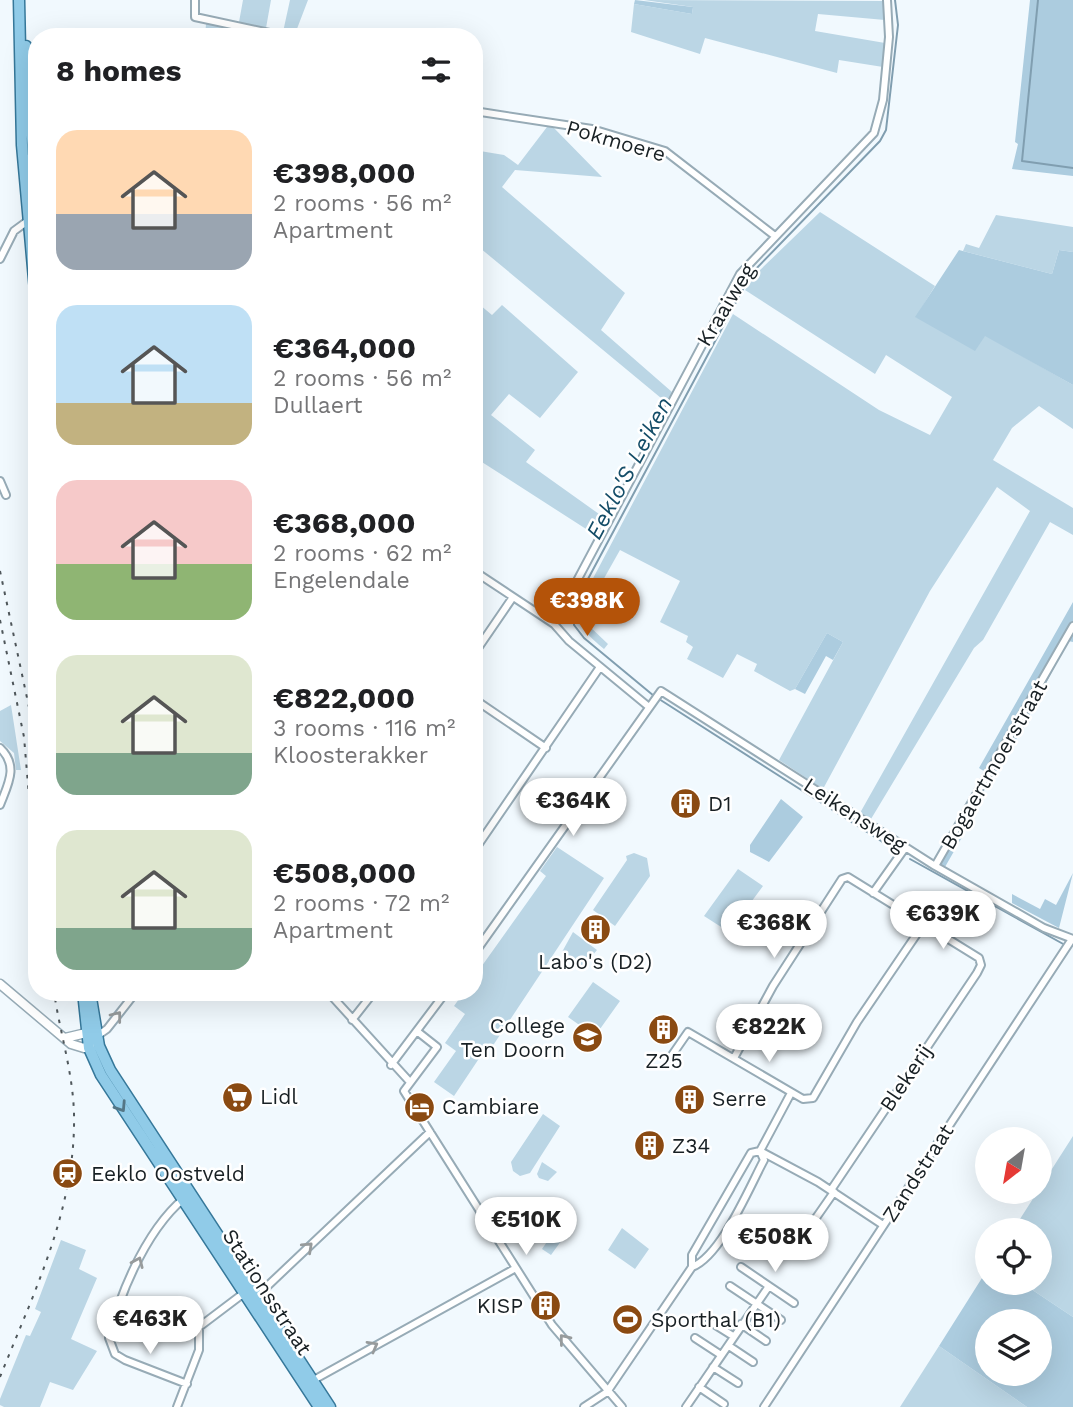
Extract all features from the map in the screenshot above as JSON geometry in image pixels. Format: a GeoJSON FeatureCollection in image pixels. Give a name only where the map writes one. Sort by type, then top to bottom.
{"type":"FeatureCollection","features":[{"type":"Feature","properties":{"kind":"main road"},"geometry":{"type":"LineString","coordinates":[[19,0],[28,110]]}},
{"type":"Feature","properties":{"kind":"main road"},"geometry":{"type":"LineString","coordinates":[[23,59],[24,0]]}},
{"type":"Feature","properties":{"kind":"main road"},"geometry":{"type":"LineString","coordinates":[[85,1001],[91,1035]]}},
{"type":"Feature","properties":{"kind":"main road"},"geometry":{"type":"LineString","coordinates":[[90,1001],[91,1035]]}},
{"type":"Feature","properties":{"kind":"main road","name":"Stationsstraat"},"geometry":{"type":"LineString","coordinates":[[91,1035],[89,1048],[101,1075],[259,1294],[310,1382],[319,1407]]}},
{"type":"Feature","properties":{"kind":"main road","name":"Stationsstraat"},"geometry":{"type":"LineString","coordinates":[[91,1035],[143,1131]]}},
{"type":"Feature","properties":{"kind":"main road","name":"Stationsstraat"},"geometry":{"type":"LineString","coordinates":[[187,1196],[247,1296],[310,1382]]}},
{"type":"Feature","properties":{"kind":"main road"},"geometry":{"type":"LineString","coordinates":[[310,1382],[330,1407]]}},
{"type":"Feature","properties":{"kind":"street"},"geometry":{"type":"LineString","coordinates":[[195,0],[195,17],[246,28]]}},
{"type":"Feature","properties":{"kind":"street","name":"Kraaiweg"},"geometry":{"type":"LineString","coordinates":[[554,624],[737,280],[775,236],[874,133],[884,88],[889,37],[887,0]]}},
{"type":"Feature","properties":{"kind":"street","name":"Pokmoere"},"geometry":{"type":"LineString","coordinates":[[483,112],[592,129],[665,151],[775,236]]}},
{"type":"Feature","properties":{"kind":"street"},"geometry":{"type":"LineString","coordinates":[[0,259],[14,231],[28,221]]}},
{"type":"Feature","properties":{"kind":"street"},"geometry":{"type":"LineString","coordinates":[[0,481],[6,495]]}},
{"type":"Feature","properties":{"kind":"street"},"geometry":{"type":"LineString","coordinates":[[483,577],[554,624],[600,667],[651,704]]}},
{"type":"Feature","properties":{"kind":"street"},"geometry":{"type":"LineString","coordinates":[[483,641],[513,597]]}},
{"type":"Feature","properties":{"kind":"street","name":"Bogaertmoerstraat"},"geometry":{"type":"LineString","coordinates":[[935,866],[1073,626]]}},
{"type":"Feature","properties":{"kind":"street"},"geometry":{"type":"LineString","coordinates":[[483,838],[600,667]]}},
{"type":"Feature","properties":{"kind":"street","name":"Leikensweg"},"geometry":{"type":"LineString","coordinates":[[483,941],[661,691],[905,848],[1044,928],[1071,940]]}},
{"type":"Feature","properties":{"kind":"street"},"geometry":{"type":"LineString","coordinates":[[483,705],[546,748]]}},
{"type":"Feature","properties":{"kind":"street"},"geometry":{"type":"LineString","coordinates":[[0,748],[10,759],[12,772],[0,805]]}},
{"type":"Feature","properties":{"kind":"street"},"geometry":{"type":"LineString","coordinates":[[873,893],[905,848]]}},
{"type":"Feature","properties":{"kind":"street"},"geometry":{"type":"LineString","coordinates":[[670,1058],[688,1032],[719,1053],[734,1058],[791,1093],[803,1099],[813,1098],[857,1022],[925,922],[911,917],[848,877],[842,879],[773,986],[734,1058]]}},
{"type":"Feature","properties":{"kind":"street","name":"Blekerij"},"geometry":{"type":"LineString","coordinates":[[788,1250],[796,1238],[804,1235],[981,965],[979,958],[925,922]]}},
{"type":"Feature","properties":{"kind":"street","name":"Zandstraat"},"geometry":{"type":"LineString","coordinates":[[764,1407],[1071,940]]}},
{"type":"Feature","properties":{"kind":"street"},"geometry":{"type":"LineString","coordinates":[[0,984],[77,1048],[89,1048]]}},
{"type":"Feature","properties":{"kind":"street"},"geometry":{"type":"LineString","coordinates":[[65,1038],[91,1035],[107,1029],[129,1001]]}},
{"type":"Feature","properties":{"kind":"street"},"geometry":{"type":"LineString","coordinates":[[336,1001],[391,1065],[409,1081]]}},
{"type":"Feature","properties":{"kind":"street"},"geometry":{"type":"LineString","coordinates":[[352,1020],[367,1001]]}},
{"type":"Feature","properties":{"kind":"street"},"geometry":{"type":"LineString","coordinates":[[391,1065],[440,1001]]}},
{"type":"Feature","properties":{"kind":"street"},"geometry":{"type":"LineString","coordinates":[[418,1032],[437,1047],[404,1091],[552,1325],[622,1407]]}},
{"type":"Feature","properties":{"kind":"street"},"geometry":{"type":"LineString","coordinates":[[760,1151],[791,1093]]}},
{"type":"Feature","properties":{"kind":"street"},"geometry":{"type":"LineString","coordinates":[[178,1407],[199,1350],[199,1327],[240,1296],[259,1294],[430,1132]]}},
{"type":"Feature","properties":{"kind":"street"},"geometry":{"type":"LineString","coordinates":[[692,1267],[692,1255],[751,1153],[760,1151],[832,1191],[883,1225]]}},
{"type":"Feature","properties":{"kind":"street"},"geometry":{"type":"LineString","coordinates":[[584,1407],[607,1392],[692,1267],[704,1262],[729,1225],[764,1160],[760,1151]]}},
{"type":"Feature","properties":{"kind":"street"},"geometry":{"type":"LineString","coordinates":[[187,1196],[170,1210],[145,1245],[109,1338],[115,1354],[125,1360],[187,1384]]}},
{"type":"Feature","properties":{"kind":"street"},"geometry":{"type":"LineString","coordinates":[[741,1267],[794,1303]]}},
{"type":"Feature","properties":{"kind":"street"},"geometry":{"type":"LineString","coordinates":[[310,1382],[516,1268]]}},
{"type":"Feature","properties":{"kind":"street"},"geometry":{"type":"LineString","coordinates":[[730,1286],[781,1320]]}},
{"type":"Feature","properties":{"kind":"street"},"geometry":{"type":"LineString","coordinates":[[686,1407],[769,1286]]}},
{"type":"Feature","properties":{"kind":"street"},"geometry":{"type":"LineString","coordinates":[[709,1321],[733,1336]]}},
{"type":"Feature","properties":{"kind":"street"},"geometry":{"type":"LineString","coordinates":[[741,1324],[766,1341]]}},
{"type":"Feature","properties":{"kind":"street"},"geometry":{"type":"LineString","coordinates":[[695,1338],[721,1355]]}},
{"type":"Feature","properties":{"kind":"street"},"geometry":{"type":"LineString","coordinates":[[729,1346],[753,1362]]}},
{"type":"Feature","properties":{"kind":"street"},"geometry":{"type":"LineString","coordinates":[[713,1367],[738,1383]]}},
{"type":"Feature","properties":{"kind":"street"},"geometry":{"type":"LineString","coordinates":[[699,1387],[724,1404]]}},
{"type":"Feature","properties":{"kind":"shaded area"},"geometry":{"type":"Polygon","coordinates":[[[243,0],[271,0],[266,28],[239,22],[243,0]]]}},
{"type":"Feature","properties":{"kind":"shaded area"},"geometry":{"type":"Polygon","coordinates":[[[290,0],[308,0],[297,28],[284,28],[290,0]]]}},
{"type":"Feature","properties":{"kind":"shaded area"},"geometry":{"type":"Polygon","coordinates":[[[635,0],[693,7],[692,14],[634,4],[635,0]]]}},
{"type":"Feature","properties":{"kind":"shaded area"},"geometry":{"type":"Polygon","coordinates":[[[644,0],[884,1],[885,20],[818,14],[815,31],[885,43],[883,67],[839,60],[837,73],[705,38],[700,54],[631,32],[634,4],[692,14],[693,7],[644,0]]]}},
{"type":"Feature","properties":{"kind":"shaded area"},"geometry":{"type":"Polygon","coordinates":[[[1030,0],[1073,0],[1073,176],[1012,169],[1018,144],[1015,142],[1030,0]]]}},
{"type":"Feature","properties":{"kind":"shaded area"},"geometry":{"type":"Polygon","coordinates":[[[212,23],[233,28],[206,28],[206,24],[212,23]]]}},
{"type":"Feature","properties":{"kind":"shaded area"},"geometry":{"type":"Polygon","coordinates":[[[547,127],[553,127],[602,177],[515,170],[502,187],[625,293],[601,330],[672,392],[667,403],[483,250],[483,152],[504,155],[518,165],[547,127]]]}},
{"type":"Feature","properties":{"kind":"shaded area"},"geometry":{"type":"Polygon","coordinates":[[[820,212],[935,286],[916,317],[985,335],[1073,385],[1073,429],[1039,406],[1012,428],[993,460],[1073,508],[1073,535],[1050,522],[983,640],[974,648],[871,819],[860,813],[1030,511],[997,487],[930,591],[823,789],[779,760],[843,642],[827,633],[795,689],[790,691],[754,671],[757,664],[737,654],[723,678],[687,659],[693,647],[686,642],[688,636],[660,622],[680,581],[620,550],[584,614],[586,623],[608,644],[604,649],[587,634],[579,617],[581,601],[733,314],[879,410],[930,435],[952,397],[886,355],[875,374],[745,290],[759,271],[820,212]]]}},
{"type":"Feature","properties":{"kind":"shaded area"},"geometry":{"type":"Polygon","coordinates":[[[996,215],[1073,227],[1073,252],[1059,250],[1052,274],[963,251],[966,244],[979,248],[996,215]]]}},
{"type":"Feature","properties":{"kind":"shaded area"},"geometry":{"type":"Polygon","coordinates":[[[959,250],[1052,274],[1059,250],[1073,252],[1073,385],[985,336],[975,351],[915,317],[959,250]]]}},
{"type":"Feature","properties":{"kind":"shaded area"},"geometry":{"type":"Polygon","coordinates":[[[502,305],[578,372],[540,418],[509,394],[491,415],[535,450],[526,462],[606,519],[597,536],[483,463],[483,308],[492,315],[502,305]]]}},
{"type":"Feature","properties":{"kind":"shaded area"},"geometry":{"type":"Polygon","coordinates":[[[1073,602],[1073,642],[1068,641],[1027,720],[1030,722],[1025,725],[993,777],[979,768],[1073,602]]]}},
{"type":"Feature","properties":{"kind":"shaded area"},"geometry":{"type":"Polygon","coordinates":[[[827,633],[843,642],[833,660],[826,656],[805,694],[795,689],[827,633]]]}},
{"type":"Feature","properties":{"kind":"shaded area"},"geometry":{"type":"Polygon","coordinates":[[[11,705],[21,770],[16,770],[14,753],[0,741],[0,711],[11,705]]]}},
{"type":"Feature","properties":{"kind":"shaded area"},"geometry":{"type":"Polygon","coordinates":[[[781,799],[803,817],[769,862],[750,852],[750,845],[781,799]]]}},
{"type":"Feature","properties":{"kind":"shaded area"},"geometry":{"type":"Polygon","coordinates":[[[959,828],[965,832],[945,867],[939,863],[959,828]]]}},
{"type":"Feature","properties":{"kind":"shaded area"},"geometry":{"type":"Polygon","coordinates":[[[557,847],[604,878],[490,1050],[486,1048],[454,1096],[434,1082],[456,1051],[445,1043],[465,1014],[454,1006],[458,1001],[483,1001],[483,964],[546,876],[540,871],[557,847]]]}},
{"type":"Feature","properties":{"kind":"shaded area"},"geometry":{"type":"Polygon","coordinates":[[[634,853],[647,858],[650,876],[615,926],[593,910],[627,860],[626,856],[634,853]]]}},
{"type":"Feature","properties":{"kind":"shaded area"},"geometry":{"type":"Polygon","coordinates":[[[738,869],[763,886],[729,932],[704,916],[738,869]]]}},
{"type":"Feature","properties":{"kind":"shaded area"},"geometry":{"type":"Polygon","coordinates":[[[1073,873],[1059,928],[1012,903],[1012,894],[1040,909],[1045,899],[1056,905],[1073,873]]]}},
{"type":"Feature","properties":{"kind":"shaded area"},"geometry":{"type":"Polygon","coordinates":[[[573,932],[597,950],[583,967],[566,959],[562,952],[573,932]]]}},
{"type":"Feature","properties":{"kind":"shaded area"},"geometry":{"type":"Polygon","coordinates":[[[593,982],[620,1001],[595,1036],[568,1017],[593,982]]]}},
{"type":"Feature","properties":{"kind":"shaded area"},"geometry":{"type":"Polygon","coordinates":[[[543,1114],[560,1126],[530,1173],[520,1176],[513,1171],[511,1162],[543,1114]]]}},
{"type":"Feature","properties":{"kind":"shaded area"},"geometry":{"type":"Polygon","coordinates":[[[1073,1136],[1073,1317],[1040,1295],[1052,1295],[1052,1218],[1021,1218],[1030,1204],[1052,1204],[1052,1169],[1073,1136]]]}},
{"type":"Feature","properties":{"kind":"shaded area"},"geometry":{"type":"Polygon","coordinates":[[[542,1162],[557,1172],[548,1181],[539,1178],[537,1174],[542,1162]]]}},
{"type":"Feature","properties":{"kind":"shaded area"},"geometry":{"type":"Polygon","coordinates":[[[537,1211],[543,1214],[546,1220],[543,1226],[537,1229],[531,1226],[528,1220],[531,1214],[537,1211]]]}},
{"type":"Feature","properties":{"kind":"shaded area"},"geometry":{"type":"Polygon","coordinates":[[[622,1228],[649,1249],[635,1269],[608,1250],[622,1228]]]}},
{"type":"Feature","properties":{"kind":"shaded area"},"geometry":{"type":"Polygon","coordinates":[[[555,1230],[564,1237],[551,1255],[542,1249],[555,1230]]]}},
{"type":"Feature","properties":{"kind":"shaded area"},"geometry":{"type":"Polygon","coordinates":[[[61,1240],[86,1250],[79,1269],[97,1278],[71,1339],[97,1351],[73,1390],[50,1382],[40,1407],[4,1407],[0,1405],[0,1399],[26,1335],[30,1336],[41,1312],[35,1309],[61,1240]]]}},
{"type":"Feature","properties":{"kind":"shaded area"},"geometry":{"type":"Polygon","coordinates":[[[975,1289],[975,1295],[1040,1295],[1073,1317],[1073,1407],[1027,1407],[997,1386],[1052,1386],[1052,1309],[975,1309],[975,1371],[939,1346],[975,1289]]]}},
{"type":"Feature","properties":{"kind":"shaded area"},"geometry":{"type":"Polygon","coordinates":[[[939,1346],[975,1371],[975,1386],[997,1386],[1027,1407],[900,1407],[939,1346]]]}},
{"type":"Feature","properties":{"kind":"waterway","name":"Eeklo'S Leiken"},"geometry":{"type":"LineString","coordinates":[[654,696],[584,638],[574,625],[573,607],[751,274],[880,141],[886,130],[898,25],[895,0]]}},
{"type":"Feature","properties":{"kind":"waterway"},"geometry":{"type":"LineString","coordinates":[[1038,0],[1022,161],[1073,168]]}},
{"type":"Feature","properties":{"kind":"waterway","name":"Eeklo'S Leiken"},"geometry":{"type":"LineString","coordinates":[[659,699],[892,848]]}},
{"type":"Feature","properties":{"kind":"waterway","name":"Eeklo'S Leiken"},"geometry":{"type":"LineString","coordinates":[[910,859],[1065,945]]}},
{"type":"Feature","properties":{"kind":"railway"},"geometry":{"type":"LineString","coordinates":[[0,571],[28,703]]}},
{"type":"Feature","properties":{"kind":"railway"},"geometry":{"type":"LineString","coordinates":[[0,620],[24,737],[28,784]]}},
{"type":"Feature","properties":{"kind":"railway"},"geometry":{"type":"LineString","coordinates":[[0,1377],[39,1281],[68,1183],[73,1149],[73,1099],[56,1001]]}},
{"type":"Feature","properties":{"kind":"place","name":"D1"},"geometry":{"type":"Point","coordinates":[685,804]}},
{"type":"Feature","properties":{"kind":"place","name":"Labo's (D2)"},"geometry":{"type":"Point","coordinates":[595,930]}},
{"type":"Feature","properties":{"kind":"place","name":"Z25"},"geometry":{"type":"Point","coordinates":[664,1029]}},
{"type":"Feature","properties":{"kind":"place","name":"College Ten Doorn"},"geometry":{"type":"Point","coordinates":[588,1038]}},
{"type":"Feature","properties":{"kind":"place","name":"Lidl"},"geometry":{"type":"Point","coordinates":[237,1097]}},
{"type":"Feature","properties":{"kind":"place","name":"Serre"},"geometry":{"type":"Point","coordinates":[689,1099]}},
{"type":"Feature","properties":{"kind":"place","name":"Cambiare"},"geometry":{"type":"Point","coordinates":[419,1107]}},
{"type":"Feature","properties":{"kind":"place","name":"Z34"},"geometry":{"type":"Point","coordinates":[649,1146]}},
{"type":"Feature","properties":{"kind":"place","name":"Eeklo Oostveld"},"geometry":{"type":"Point","coordinates":[68,1174]}},
{"type":"Feature","properties":{"kind":"place","name":"KISP"},"geometry":{"type":"Point","coordinates":[546,1306]}},
{"type":"Feature","properties":{"kind":"place","name":"Sporthal (B1)"},"geometry":{"type":"Point","coordinates":[628,1320]}}]}
